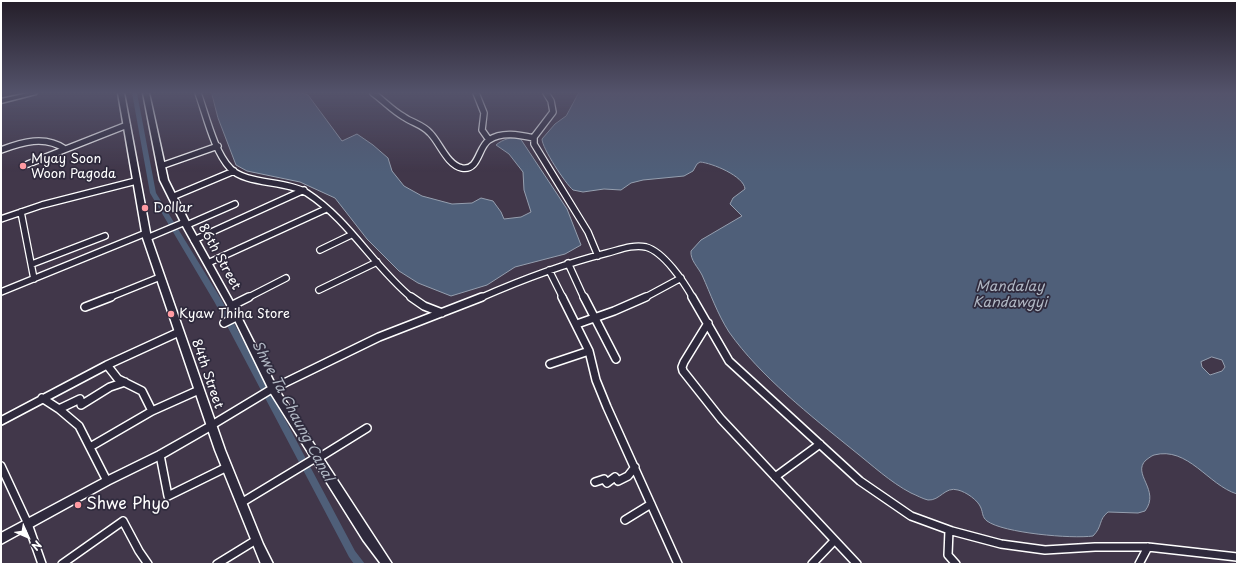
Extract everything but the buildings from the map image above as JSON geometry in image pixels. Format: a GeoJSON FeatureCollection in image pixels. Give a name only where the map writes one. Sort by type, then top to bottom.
{"type":"FeatureCollection","features":[{"type":"Feature","properties":{"kind":"main road","name":"84th Street"},"geometry":{"type":"LineString","coordinates":[[126,119],[146,236],[226,467],[267,564]]}},
{"type":"Feature","properties":{"kind":"main road","name":"86th Street"},"geometry":{"type":"LineString","coordinates":[[151,119],[164,180],[183,224],[208,263],[231,306],[234,318],[272,390],[315,459],[387,564]]}},
{"type":"Feature","properties":{"kind":"main road"},"geometry":{"type":"LineString","coordinates":[[1,539],[107,481],[160,455],[212,425]]}},
{"type":"Feature","properties":{"kind":"street"},"geometry":{"type":"LineString","coordinates":[[208,119],[218,146],[230,169],[259,180],[304,190],[326,209],[406,292],[421,305],[428,309],[442,313]]}},
{"type":"Feature","properties":{"kind":"street"},"geometry":{"type":"LineString","coordinates":[[409,119],[429,131],[450,159],[458,167],[468,168],[474,165],[485,143],[489,140],[513,134],[534,138]]}},
{"type":"Feature","properties":{"kind":"street"},"geometry":{"type":"LineString","coordinates":[[483,119],[482,130],[489,140]]}},
{"type":"Feature","properties":{"kind":"street"},"geometry":{"type":"LineString","coordinates":[[549,119],[539,129],[534,138],[535,148],[558,182],[588,232],[598,256]]}},
{"type":"Feature","properties":{"kind":"street"},"geometry":{"type":"LineString","coordinates":[[28,164],[127,126]]}},
{"type":"Feature","properties":{"kind":"street"},"geometry":{"type":"LineString","coordinates":[[1,150],[16,144],[45,141],[61,145],[65,149]]}},
{"type":"Feature","properties":{"kind":"street"},"geometry":{"type":"LineString","coordinates":[[161,166],[218,146]]}},
{"type":"Feature","properties":{"kind":"street"},"geometry":{"type":"LineString","coordinates":[[172,196],[234,171]]}},
{"type":"Feature","properties":{"kind":"street"},"geometry":{"type":"LineString","coordinates":[[1,219],[42,205],[136,181]]}},
{"type":"Feature","properties":{"kind":"street"},"geometry":{"type":"LineString","coordinates":[[194,240],[304,190]]}},
{"type":"Feature","properties":{"kind":"street"},"geometry":{"type":"LineString","coordinates":[[1,292],[146,236],[172,228],[235,204]]}},
{"type":"Feature","properties":{"kind":"street"},"geometry":{"type":"LineString","coordinates":[[208,263],[326,209]]}},
{"type":"Feature","properties":{"kind":"street"},"geometry":{"type":"LineString","coordinates":[[21,212],[34,279]]}},
{"type":"Feature","properties":{"kind":"street"},"geometry":{"type":"LineString","coordinates":[[320,250],[351,235]]}},
{"type":"Feature","properties":{"kind":"street"},"geometry":{"type":"LineString","coordinates":[[32,264],[105,236]]}},
{"type":"Feature","properties":{"kind":"street"},"geometry":{"type":"LineString","coordinates":[[212,425],[260,396],[379,337],[549,270],[621,249],[636,246],[646,247],[655,252],[681,278],[729,361],[860,481],[884,499],[911,516],[949,530],[1000,544],[1045,550],[1095,547],[1148,547],[1237,557]]}},
{"type":"Feature","properties":{"kind":"street"},"geometry":{"type":"LineString","coordinates":[[319,290],[377,262]]}},
{"type":"Feature","properties":{"kind":"street"},"geometry":{"type":"LineString","coordinates":[[568,264],[616,359]]}},
{"type":"Feature","properties":{"kind":"street"},"geometry":{"type":"LineString","coordinates":[[549,270],[589,351],[596,380],[607,407],[678,564]]}},
{"type":"Feature","properties":{"kind":"street"},"geometry":{"type":"LineString","coordinates":[[85,307],[160,276]]}},
{"type":"Feature","properties":{"kind":"street"},"geometry":{"type":"LineString","coordinates":[[231,306],[286,278]]}},
{"type":"Feature","properties":{"kind":"street"},"geometry":{"type":"LineString","coordinates":[[577,324],[596,319],[636,302],[662,286],[681,278]]}},
{"type":"Feature","properties":{"kind":"street"},"geometry":{"type":"LineString","coordinates":[[224,323],[234,318]]}},
{"type":"Feature","properties":{"kind":"street"},"geometry":{"type":"LineString","coordinates":[[708,323],[684,362],[682,371],[721,419],[834,541],[858,564]]}},
{"type":"Feature","properties":{"kind":"street"},"geometry":{"type":"LineString","coordinates":[[1,421],[107,365],[179,332]]}},
{"type":"Feature","properties":{"kind":"street"},"geometry":{"type":"LineString","coordinates":[[550,364],[589,351]]}},
{"type":"Feature","properties":{"kind":"street"},"geometry":{"type":"LineString","coordinates":[[107,365],[118,379],[142,391],[152,411]]}},
{"type":"Feature","properties":{"kind":"street"},"geometry":{"type":"LineString","coordinates":[[59,409],[80,399],[81,405],[110,387],[125,382]]}},
{"type":"Feature","properties":{"kind":"street"},"geometry":{"type":"LineString","coordinates":[[90,447],[152,411],[199,390]]}},
{"type":"Feature","properties":{"kind":"street"},"geometry":{"type":"LineString","coordinates":[[42,398],[59,409],[79,426],[107,481]]}},
{"type":"Feature","properties":{"kind":"street"},"geometry":{"type":"LineString","coordinates":[[241,503],[367,428]]}},
{"type":"Feature","properties":{"kind":"street"},"geometry":{"type":"LineString","coordinates":[[775,477],[820,444]]}},
{"type":"Feature","properties":{"kind":"street"},"geometry":{"type":"LineString","coordinates":[[160,455],[168,496],[226,467]]}},
{"type":"Feature","properties":{"kind":"street"},"geometry":{"type":"LineString","coordinates":[[1,466],[28,524],[42,564]]}},
{"type":"Feature","properties":{"kind":"street"},"geometry":{"type":"LineString","coordinates":[[595,482],[604,479],[607,482],[616,477],[618,481],[623,480],[630,475],[635,467]]}},
{"type":"Feature","properties":{"kind":"street"},"geometry":{"type":"LineString","coordinates":[[625,520],[651,504]]}},
{"type":"Feature","properties":{"kind":"street"},"geometry":{"type":"LineString","coordinates":[[62,564],[123,521],[139,551],[148,564]]}},
{"type":"Feature","properties":{"kind":"street"},"geometry":{"type":"LineString","coordinates":[[949,530],[948,555],[956,564]]}},
{"type":"Feature","properties":{"kind":"street"},"geometry":{"type":"LineString","coordinates":[[217,564],[256,540]]}},
{"type":"Feature","properties":{"kind":"street"},"geometry":{"type":"LineString","coordinates":[[812,564],[834,541]]}},
{"type":"Feature","properties":{"kind":"street"},"geometry":{"type":"LineString","coordinates":[[1139,564],[1148,547]]}},
{"type":"Feature","properties":{"kind":"water"},"geometry":{"type":"Polygon","coordinates":[[[219,119],[326,119],[342,141],[357,134],[373,145],[388,158],[392,171],[404,186],[422,196],[452,204],[472,203],[481,198],[493,201],[504,219],[521,217],[531,212],[524,190],[523,172],[509,154],[496,145],[507,139],[520,138],[567,209],[581,245],[565,254],[515,267],[487,285],[451,296],[418,283],[399,271],[367,239],[335,198],[300,182],[247,171],[236,165],[219,119]]]}},
{"type":"Feature","properties":{"kind":"water","name":"Mandalay Kandawgyi"},"geometry":{"type":"Polygon","coordinates":[[[561,119],[1237,119],[1237,494],[1217,483],[1188,461],[1177,456],[1166,454],[1154,455],[1146,460],[1142,465],[1143,477],[1150,496],[1149,503],[1145,511],[1138,513],[1108,512],[1093,536],[1070,537],[1022,532],[995,525],[985,519],[981,508],[975,499],[958,490],[950,490],[932,500],[922,498],[911,493],[881,473],[787,395],[756,364],[729,332],[725,325],[702,275],[693,260],[691,251],[701,240],[742,216],[730,204],[733,198],[745,189],[739,179],[727,171],[700,162],[693,171],[684,176],[643,180],[631,183],[621,190],[604,189],[583,192],[573,190],[554,165],[543,143],[542,139],[555,124],[561,119]],[[1212,357],[1201,362],[1202,367],[1210,375],[1222,371],[1225,367],[1222,360],[1212,357]]]}},
{"type":"Feature","properties":{"kind":"waterway","name":"Shwe Ta Chaung Canal"},"geometry":{"type":"LineString","coordinates":[[139,119],[153,193],[218,301],[352,554],[360,564]]}},
{"type":"Feature","properties":{"kind":"place","name":"Myay Soon Woon Pagoda"},"geometry":{"type":"Point","coordinates":[23,166]}},
{"type":"Feature","properties":{"kind":"place","name":"Dollar"},"geometry":{"type":"Point","coordinates":[145,208]}},
{"type":"Feature","properties":{"kind":"place","name":"Kyaw Thiha Store"},"geometry":{"type":"Point","coordinates":[171,314]}},
{"type":"Feature","properties":{"kind":"place","name":"Shwe Phyo"},"geometry":{"type":"Point","coordinates":[78,505]}}]}
